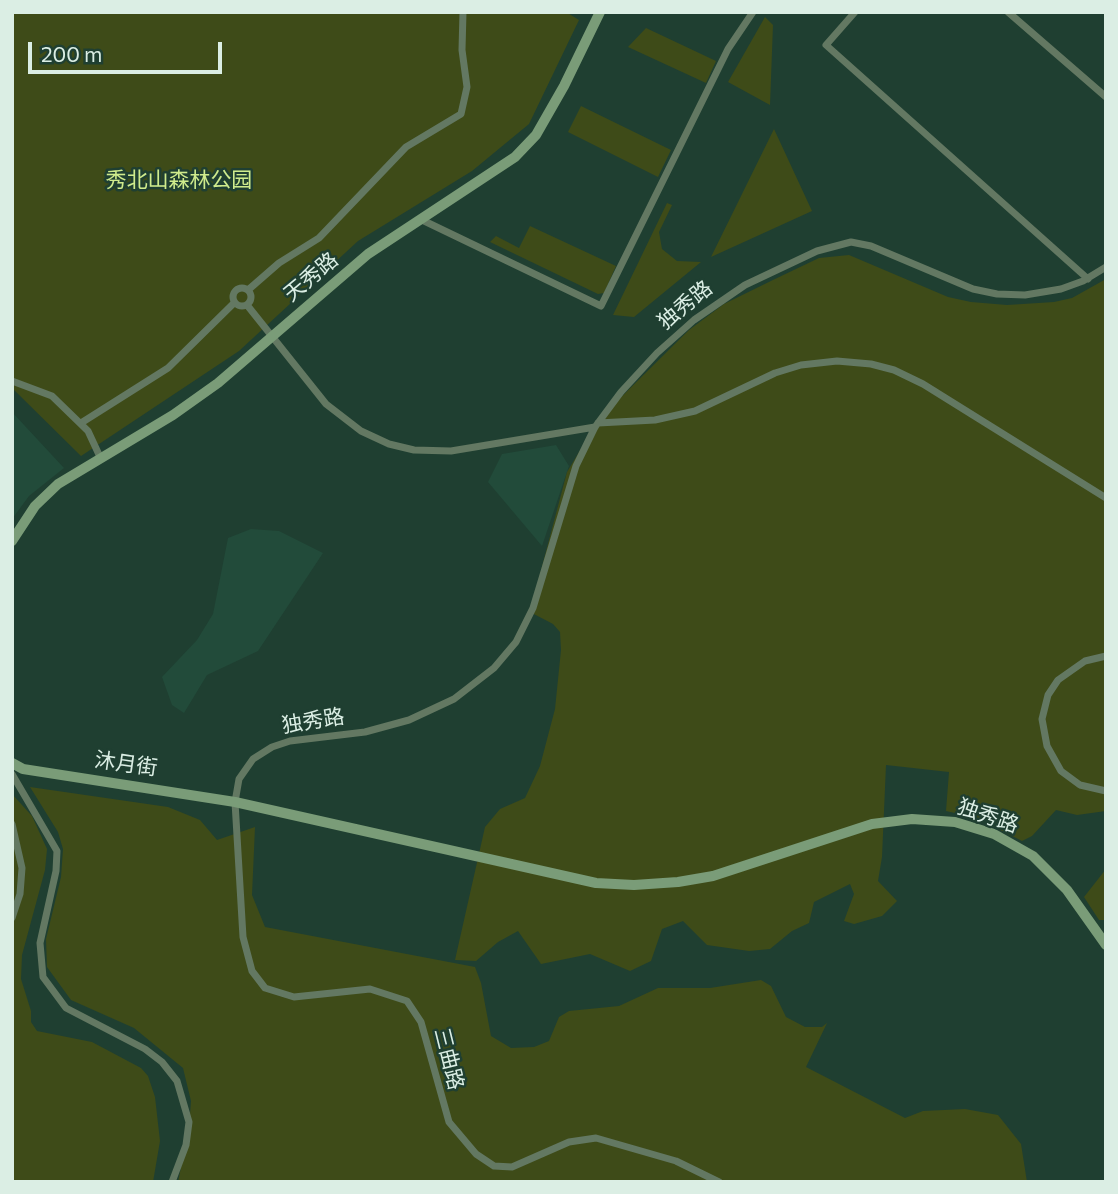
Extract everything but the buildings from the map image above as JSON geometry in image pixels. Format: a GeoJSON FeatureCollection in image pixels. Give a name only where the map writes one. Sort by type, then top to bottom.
{"type":"FeatureCollection","features":[{"type":"Feature","properties":{"kind":"main road","name":"天秀路"},"geometry":{"type":"LineString","coordinates":[[12,541],[24,520],[46,494],[173,415],[218,383],[368,254],[491,176],[515,157],[536,135],[599,12]]}},
{"type":"Feature","properties":{"kind":"main road","name":"沐月街"},"geometry":{"type":"LineString","coordinates":[[12,763],[23,769],[236,802]]}},
{"type":"Feature","properties":{"kind":"main road","name":"独秀路"},"geometry":{"type":"LineString","coordinates":[[236,802],[552,874],[596,883],[634,885],[713,876],[872,824],[912,819],[956,822],[994,834],[1034,856],[1067,890],[1106,945]]}},
{"type":"Feature","properties":{"kind":"street"},"geometry":{"type":"LineString","coordinates":[[234,303],[232,296],[236,290],[248,290],[279,264],[319,238],[406,147],[461,114],[467,87],[462,50],[463,12]]}},
{"type":"Feature","properties":{"kind":"street"},"geometry":{"type":"LineString","coordinates":[[420,219],[601,306],[728,50],[753,12]]}},
{"type":"Feature","properties":{"kind":"street"},"geometry":{"type":"LineString","coordinates":[[855,12],[826,45],[1088,279]]}},
{"type":"Feature","properties":{"kind":"street"},"geometry":{"type":"LineString","coordinates":[[1008,12],[1106,97]]}},
{"type":"Feature","properties":{"kind":"street","name":"独秀路"},"geometry":{"type":"LineString","coordinates":[[236,802],[237,787],[243,771],[267,749],[290,741],[365,732],[409,720],[454,699],[494,668],[516,642],[533,608],[576,466],[596,425],[640,371],[712,306],[762,275],[837,244],[852,242],[871,246],[959,284],[997,294],[1044,293],[1088,279],[1106,267]]}},
{"type":"Feature","properties":{"kind":"street"},"geometry":{"type":"LineString","coordinates":[[247,305],[251,297],[248,290]]}},
{"type":"Feature","properties":{"kind":"street"},"geometry":{"type":"LineString","coordinates":[[234,303],[247,305],[312,390],[336,414],[360,431],[397,447],[424,452],[451,451],[596,425],[655,420],[695,411],[801,365],[837,361],[894,370],[923,384],[1106,498]]}},
{"type":"Feature","properties":{"kind":"street"},"geometry":{"type":"LineString","coordinates":[[81,423],[168,368],[234,303]]}},
{"type":"Feature","properties":{"kind":"street"},"geometry":{"type":"LineString","coordinates":[[12,381],[49,394],[81,423],[101,459]]}},
{"type":"Feature","properties":{"kind":"street"},"geometry":{"type":"LineString","coordinates":[[1106,656],[1085,661],[1058,680],[1048,695],[1042,724],[1049,752],[1061,771],[1080,785],[1106,791]]}},
{"type":"Feature","properties":{"kind":"street"},"geometry":{"type":"LineString","coordinates":[[12,774],[57,850],[56,871],[40,943],[43,977],[66,1007],[145,1048],[162,1062],[177,1081],[189,1122],[186,1145],[172,1182]]}},
{"type":"Feature","properties":{"kind":"street","name":"三曲路"},"geometry":{"type":"LineString","coordinates":[[236,802],[243,937],[256,978],[269,990],[285,996],[363,988],[390,993],[407,1002],[421,1023],[449,1122],[458,1136],[482,1159],[494,1166],[512,1167],[569,1142],[596,1138],[684,1163],[719,1182]]}},
{"type":"Feature","properties":{"kind":"street"},"geometry":{"type":"LineString","coordinates":[[12,824],[22,868],[20,894],[12,918]]}},
{"type":"Feature","properties":{"kind":"shaded area"},"geometry":{"type":"Polygon","coordinates":[[[12,412],[64,468],[29,496],[12,519],[12,412]]]}},
{"type":"Feature","properties":{"kind":"shaded area"},"geometry":{"type":"Polygon","coordinates":[[[556,445],[569,466],[542,546],[488,482],[502,454],[556,445]]]}},
{"type":"Feature","properties":{"kind":"shaded area"},"geometry":{"type":"Polygon","coordinates":[[[251,529],[279,531],[323,553],[258,651],[207,675],[184,713],[172,705],[162,677],[197,640],[213,614],[228,538],[251,529]]]}},
{"type":"Feature","properties":{"kind":"green space","name":"秀北山森林公园"},"geometry":{"type":"Polygon","coordinates":[[[12,12],[566,12],[579,20],[529,124],[472,171],[358,241],[239,351],[81,456],[12,388],[12,12]]]}},
{"type":"Feature","properties":{"kind":"green space"},"geometry":{"type":"Polygon","coordinates":[[[765,17],[773,25],[770,105],[728,82],[765,17]]]}},
{"type":"Feature","properties":{"kind":"green space"},"geometry":{"type":"Polygon","coordinates":[[[646,28],[716,61],[706,83],[628,47],[646,28]]]}},
{"type":"Feature","properties":{"kind":"green space"},"geometry":{"type":"Polygon","coordinates":[[[581,106],[671,150],[658,177],[568,132],[581,106]]]}},
{"type":"Feature","properties":{"kind":"green space"},"geometry":{"type":"Polygon","coordinates":[[[774,129],[812,211],[711,257],[774,129]]]}},
{"type":"Feature","properties":{"kind":"green space"},"geometry":{"type":"Polygon","coordinates":[[[667,203],[672,205],[659,232],[662,249],[677,261],[701,262],[634,317],[613,315],[667,203]]]}},
{"type":"Feature","properties":{"kind":"green space"},"geometry":{"type":"Polygon","coordinates":[[[530,226],[616,266],[604,293],[598,294],[490,242],[496,236],[519,248],[530,226]]]}},
{"type":"Feature","properties":{"kind":"green space"},"geometry":{"type":"Polygon","coordinates":[[[849,255],[948,297],[971,302],[1007,305],[1054,302],[1072,298],[1106,279],[1106,811],[1077,815],[1056,810],[1032,836],[1022,841],[977,818],[946,811],[949,772],[886,765],[882,857],[878,881],[897,901],[882,916],[854,924],[844,921],[854,894],[850,884],[814,902],[809,923],[792,931],[770,949],[749,951],[707,945],[683,921],[662,929],[651,961],[630,971],[590,954],[541,964],[518,931],[498,942],[476,961],[455,960],[485,827],[500,809],[525,798],[540,766],[555,709],[561,650],[560,632],[553,624],[530,612],[567,472],[599,419],[689,330],[724,304],[819,258],[849,255]]]}},
{"type":"Feature","properties":{"kind":"green space"},"geometry":{"type":"Polygon","coordinates":[[[30,787],[168,807],[200,820],[217,840],[255,827],[252,895],[265,927],[475,967],[481,983],[491,1036],[511,1048],[534,1047],[549,1041],[559,1017],[569,1011],[619,1006],[658,988],[710,988],[761,980],[771,986],[786,1017],[805,1027],[822,1027],[827,1023],[806,1067],[905,1118],[923,1111],[965,1109],[998,1115],[1021,1144],[1027,1182],[178,1182],[189,1128],[191,1101],[183,1068],[134,1028],[71,1000],[47,967],[46,939],[61,877],[63,849],[58,832],[30,787]]]}},
{"type":"Feature","properties":{"kind":"green space"},"geometry":{"type":"Polygon","coordinates":[[[12,794],[32,816],[47,849],[45,870],[22,955],[21,979],[31,1011],[31,1022],[37,1031],[92,1042],[141,1068],[148,1076],[155,1097],[160,1141],[153,1182],[12,1182],[12,794]]]}},
{"type":"Feature","properties":{"kind":"green space"},"geometry":{"type":"Polygon","coordinates":[[[1106,869],[1106,920],[1099,920],[1084,897],[1106,869]]]}}]}
